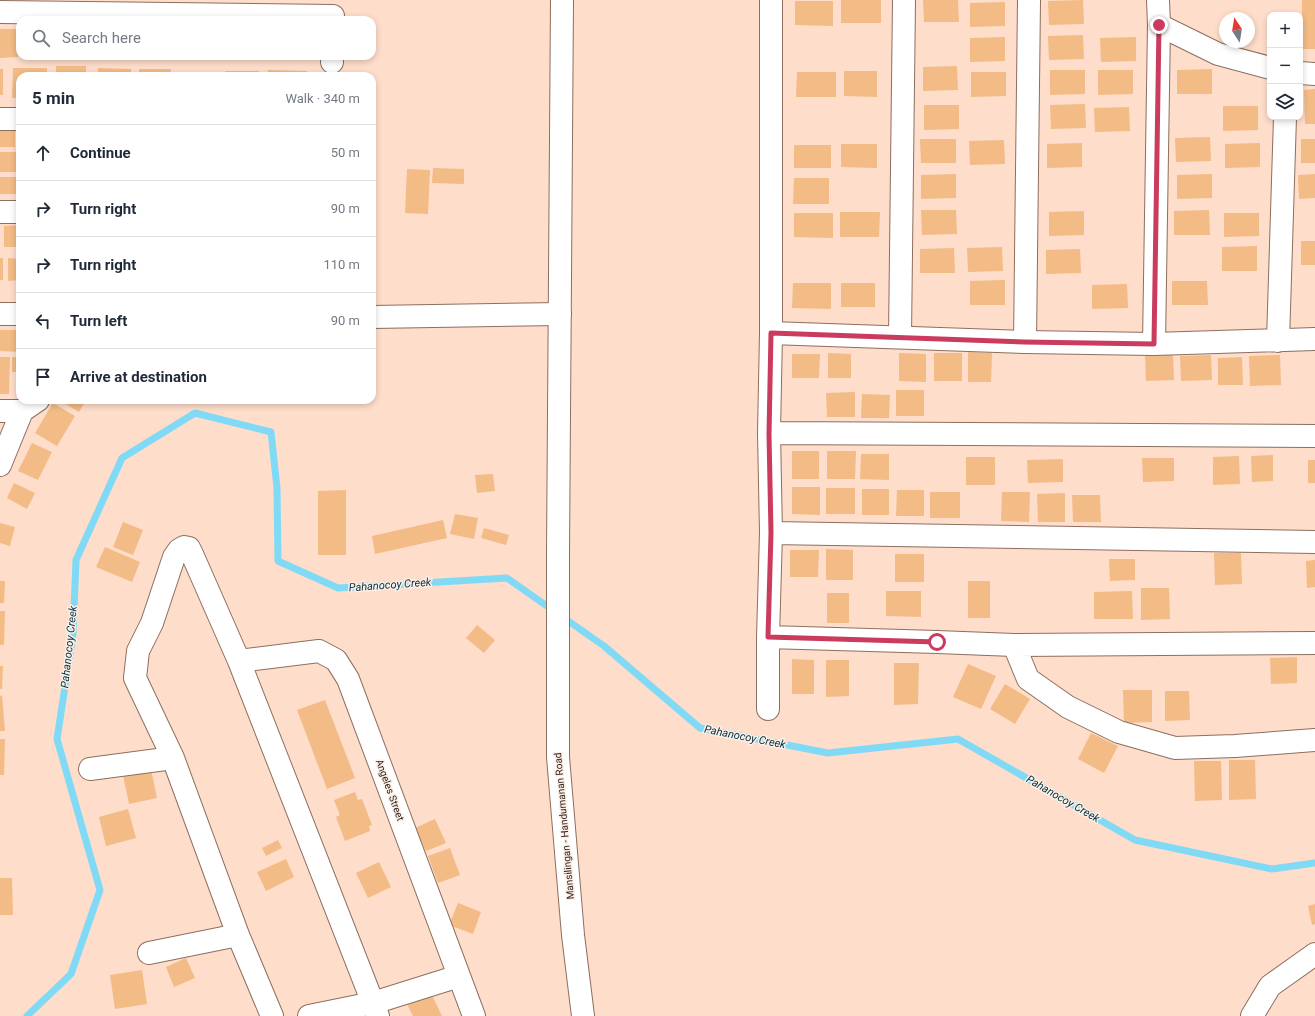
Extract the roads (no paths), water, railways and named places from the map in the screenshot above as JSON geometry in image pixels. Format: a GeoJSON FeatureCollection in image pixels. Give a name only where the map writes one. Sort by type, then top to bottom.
{"type":"FeatureCollection","features":[{"type":"Feature","properties":{"kind":"street","name":"Mansilingan - Handumanan Road"},"geometry":{"type":"LineString","coordinates":[[562,0],[558,757],[573,934],[583,1016]]}},
{"type":"Feature","properties":{"kind":"street"},"geometry":{"type":"LineString","coordinates":[[768,709],[768,637],[771,533],[769,434],[771,333],[771,0]]}},
{"type":"Feature","properties":{"kind":"street"},"geometry":{"type":"LineString","coordinates":[[900,337],[904,0]]}},
{"type":"Feature","properties":{"kind":"street"},"geometry":{"type":"LineString","coordinates":[[1024,342],[1029,0]]}},
{"type":"Feature","properties":{"kind":"street"},"geometry":{"type":"LineString","coordinates":[[1154,344],[1159,25],[1158,0]]}},
{"type":"Feature","properties":{"kind":"street"},"geometry":{"type":"LineString","coordinates":[[0,12],[81,7],[211,7],[333,12]]}},
{"type":"Feature","properties":{"kind":"street"},"geometry":{"type":"LineString","coordinates":[[1159,25],[1218,54],[1267,67]]}},
{"type":"Feature","properties":{"kind":"street"},"geometry":{"type":"LineString","coordinates":[[1303,73],[1315,74]]}},
{"type":"Feature","properties":{"kind":"street"},"geometry":{"type":"LineString","coordinates":[[0,119],[16,119]]}},
{"type":"Feature","properties":{"kind":"street"},"geometry":{"type":"LineString","coordinates":[[1278,341],[1285,120]]}},
{"type":"Feature","properties":{"kind":"street"},"geometry":{"type":"LineString","coordinates":[[0,212],[16,212]]}},
{"type":"Feature","properties":{"kind":"street"},"geometry":{"type":"LineString","coordinates":[[0,314],[16,314]]}},
{"type":"Feature","properties":{"kind":"street"},"geometry":{"type":"LineString","coordinates":[[376,317],[560,314]]}},
{"type":"Feature","properties":{"kind":"street"},"geometry":{"type":"LineString","coordinates":[[771,333],[1024,342],[1154,344],[1315,339]]}},
{"type":"Feature","properties":{"kind":"street"},"geometry":{"type":"LineString","coordinates":[[0,411],[30,406]]}},
{"type":"Feature","properties":{"kind":"street"},"geometry":{"type":"LineString","coordinates":[[0,465],[30,406]]}},
{"type":"Feature","properties":{"kind":"street"},"geometry":{"type":"LineString","coordinates":[[769,434],[1315,436]]}},
{"type":"Feature","properties":{"kind":"street"},"geometry":{"type":"LineString","coordinates":[[771,533],[1315,542]]}},
{"type":"Feature","properties":{"kind":"street"},"geometry":{"type":"LineString","coordinates":[[272,1016],[238,935],[174,758],[135,678],[138,651],[152,623],[174,557],[179,550],[184,547],[189,548],[192,554],[239,661],[375,1010]]}},
{"type":"Feature","properties":{"kind":"street"},"geometry":{"type":"LineString","coordinates":[[768,637],[1014,646],[1315,642]]}},
{"type":"Feature","properties":{"kind":"street"},"geometry":{"type":"LineString","coordinates":[[1014,646],[1028,679],[1068,706],[1119,732],[1175,748],[1235,746],[1315,740]]}},
{"type":"Feature","properties":{"kind":"street","name":"Angeles Street"},"geometry":{"type":"LineString","coordinates":[[239,661],[319,651],[336,660],[348,679],[474,1016]]}},
{"type":"Feature","properties":{"kind":"street"},"geometry":{"type":"LineString","coordinates":[[90,769],[174,758]]}},
{"type":"Feature","properties":{"kind":"street"},"geometry":{"type":"LineString","coordinates":[[149,953],[238,935]]}},
{"type":"Feature","properties":{"kind":"street"},"geometry":{"type":"LineString","coordinates":[[1252,1016],[1270,986],[1315,954]]}},
{"type":"Feature","properties":{"kind":"street"},"geometry":{"type":"LineString","coordinates":[[309,1016],[375,1010],[459,976]]}},
{"type":"Feature","properties":{"kind":"waterway","name":"Pahanocoy Creek"},"geometry":{"type":"LineString","coordinates":[[27,1016],[71,974],[100,890],[57,739],[73,634],[76,560],[122,458],[195,413],[271,432],[277,488],[278,561],[338,588],[507,578],[604,646],[700,728],[828,753],[958,739],[1135,840],[1272,869],[1315,863]]}}]}
